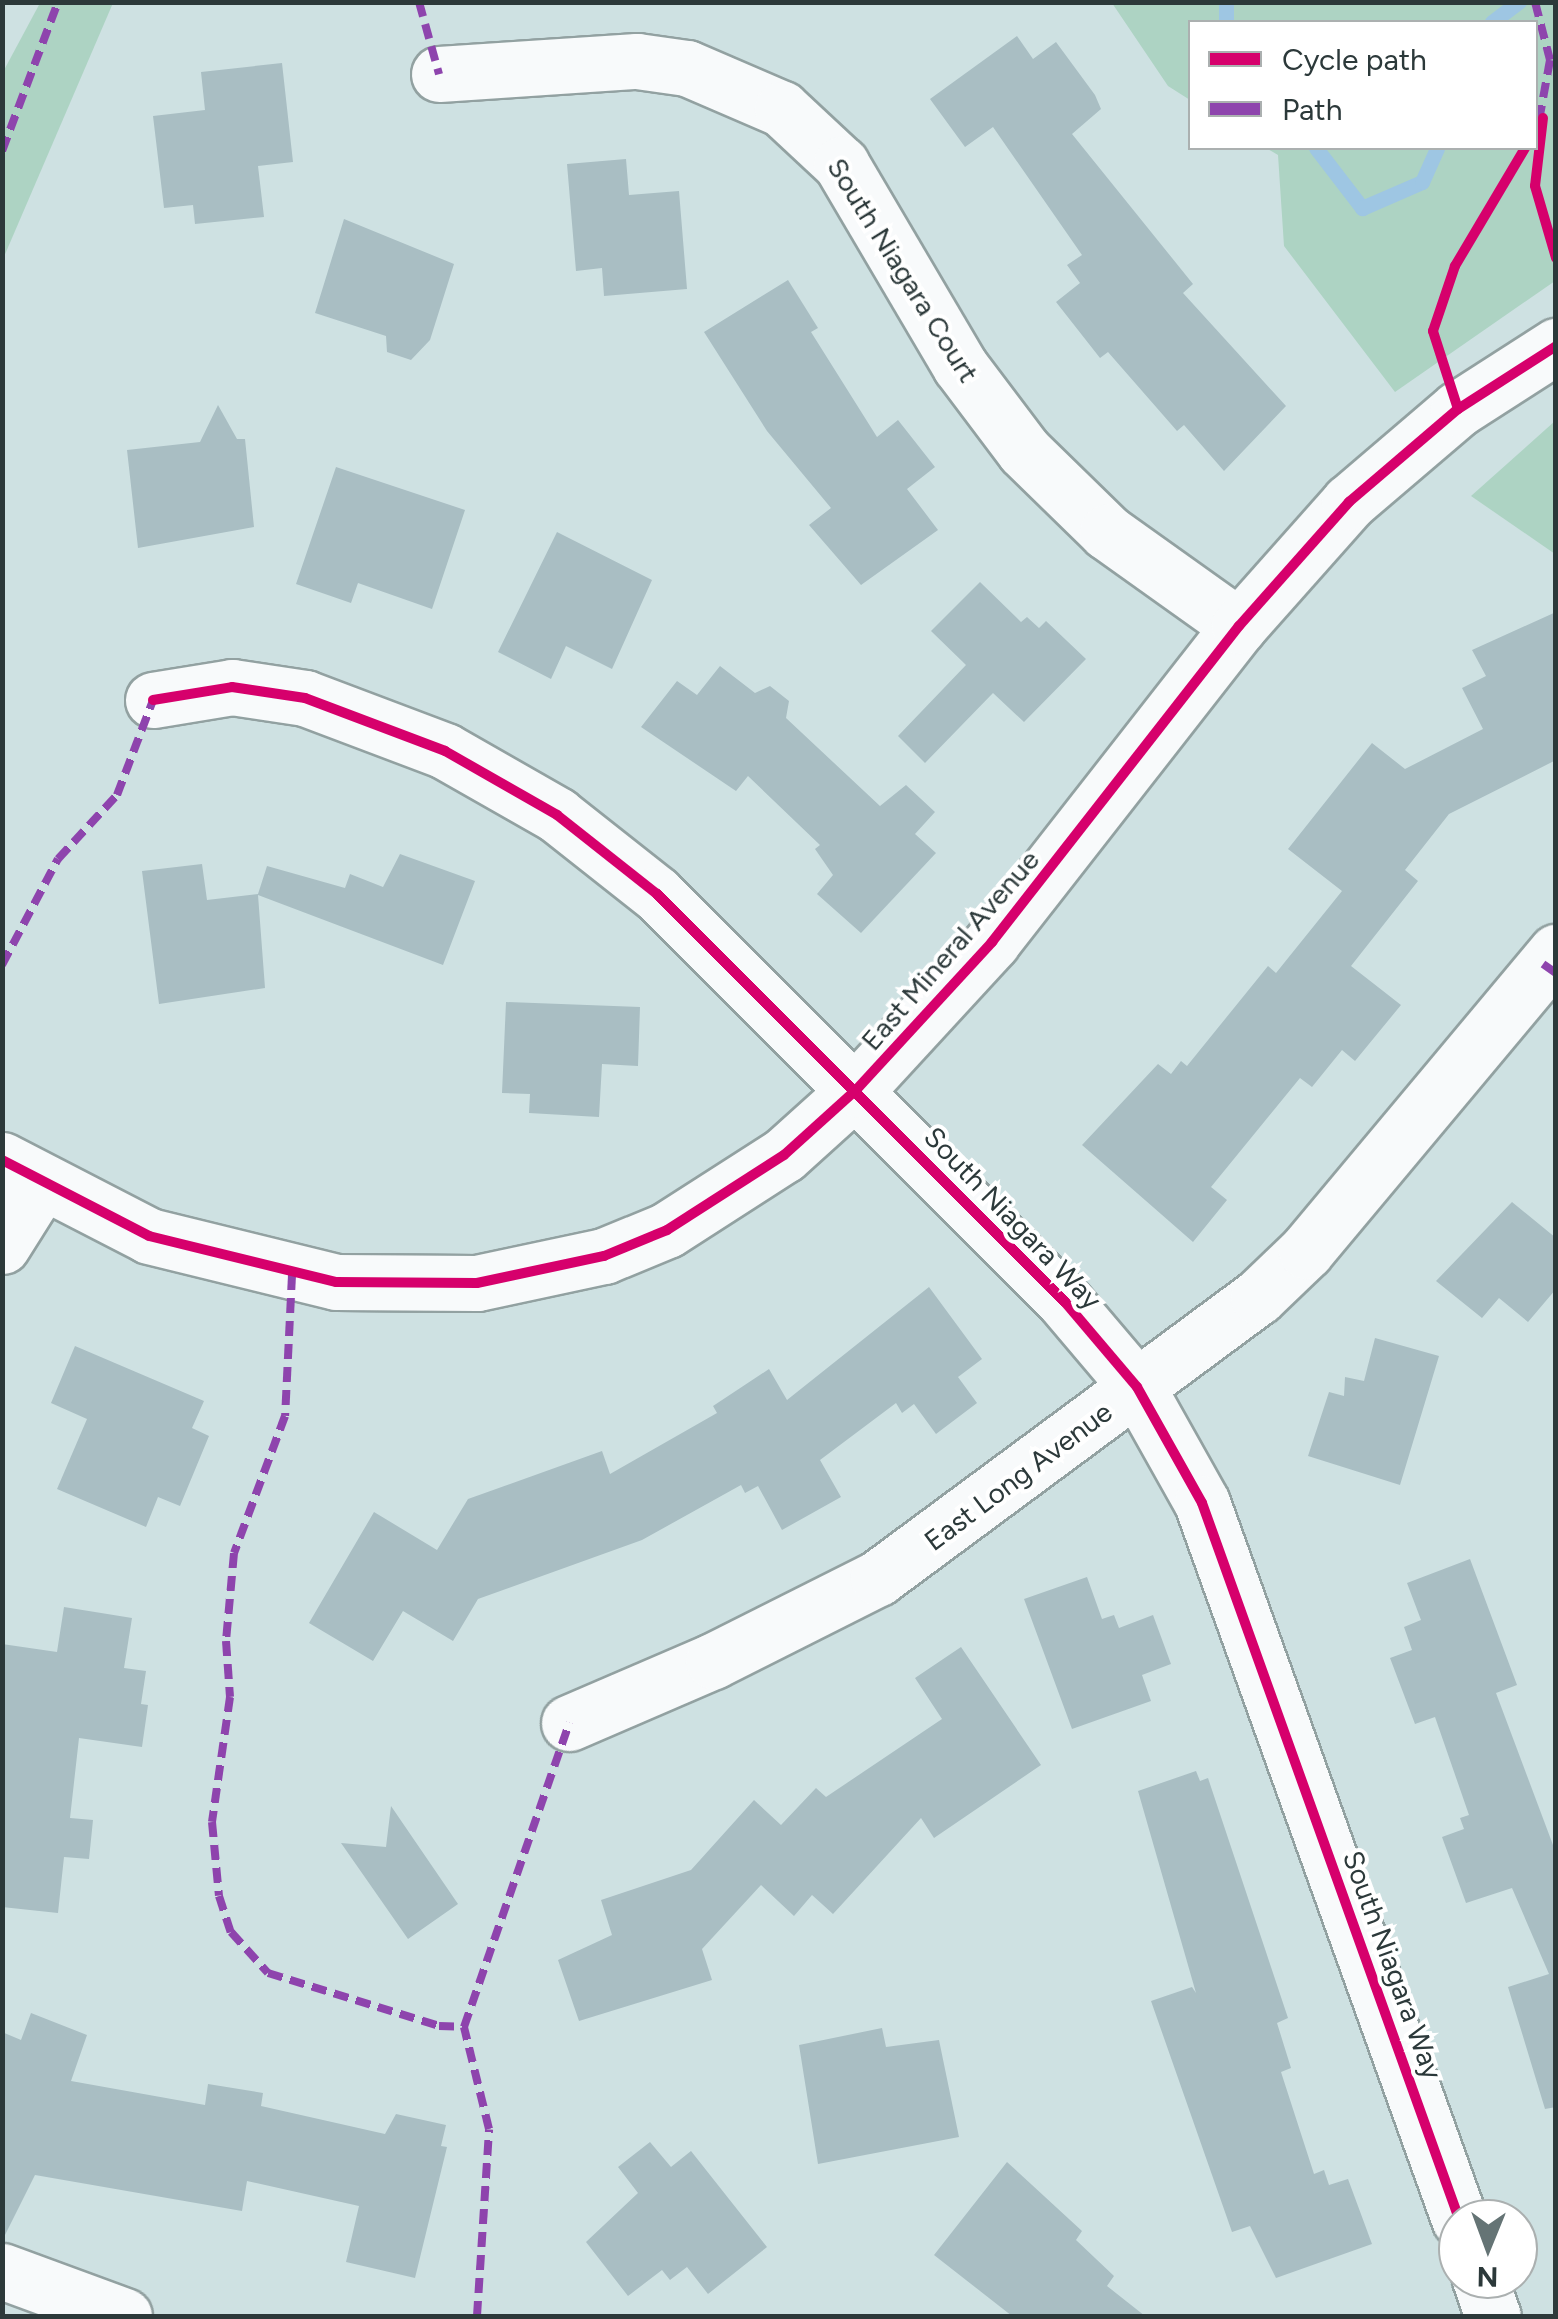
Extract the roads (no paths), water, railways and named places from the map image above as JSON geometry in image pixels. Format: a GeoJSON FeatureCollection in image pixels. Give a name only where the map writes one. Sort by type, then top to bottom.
{"type":"FeatureCollection","features":[{"type":"Feature","properties":{"kind":"street","name":"South Niagara Court"},"geometry":{"type":"LineString","coordinates":[[438,74],[637,60],[688,68],[782,109],[841,164],[960,366],[1024,451],[1107,532],[1238,626]]}},
{"type":"Feature","properties":{"kind":"street","name":"East Mineral Avenue"},"geometry":{"type":"LineString","coordinates":[[22,1172],[149,1236],[275,1272],[408,1287],[477,1283],[604,1256],[667,1230],[784,1156],[857,1089],[992,942],[1238,626],[1378,476],[1458,410],[1556,346]]}},
{"type":"Feature","properties":{"kind":"street","name":"South Niagara Way"},"geometry":{"type":"LineString","coordinates":[[153,700],[232,687],[290,694],[366,717],[504,782],[558,815],[657,894],[857,1089],[1065,1302],[1137,1388],[1179,1457],[1224,1558],[1451,2199]]}},
{"type":"Feature","properties":{"kind":"street","name":"East Long Avenue"},"geometry":{"type":"LineString","coordinates":[[568,1722],[714,1661],[878,1578],[1258,1296],[1306,1250],[1556,952]]}},
{"type":"Feature","properties":{"kind":"street"},"geometry":{"type":"LineString","coordinates":[[2,1246],[22,1172]]}},
{"type":"Feature","properties":{"kind":"street"},"geometry":{"type":"LineString","coordinates":[[2,2271],[124,2316]]}},
{"type":"Feature","properties":{"kind":"waterway"},"geometry":{"type":"LineString","coordinates":[[1226,2],[1226,20]]}},
{"type":"Feature","properties":{"kind":"waterway"},"geometry":{"type":"LineString","coordinates":[[1495,20],[1519,2]]}},
{"type":"Feature","properties":{"kind":"waterway"},"geometry":{"type":"LineString","coordinates":[[1318,150],[1362,208],[1422,182],[1436,150]]}}]}
